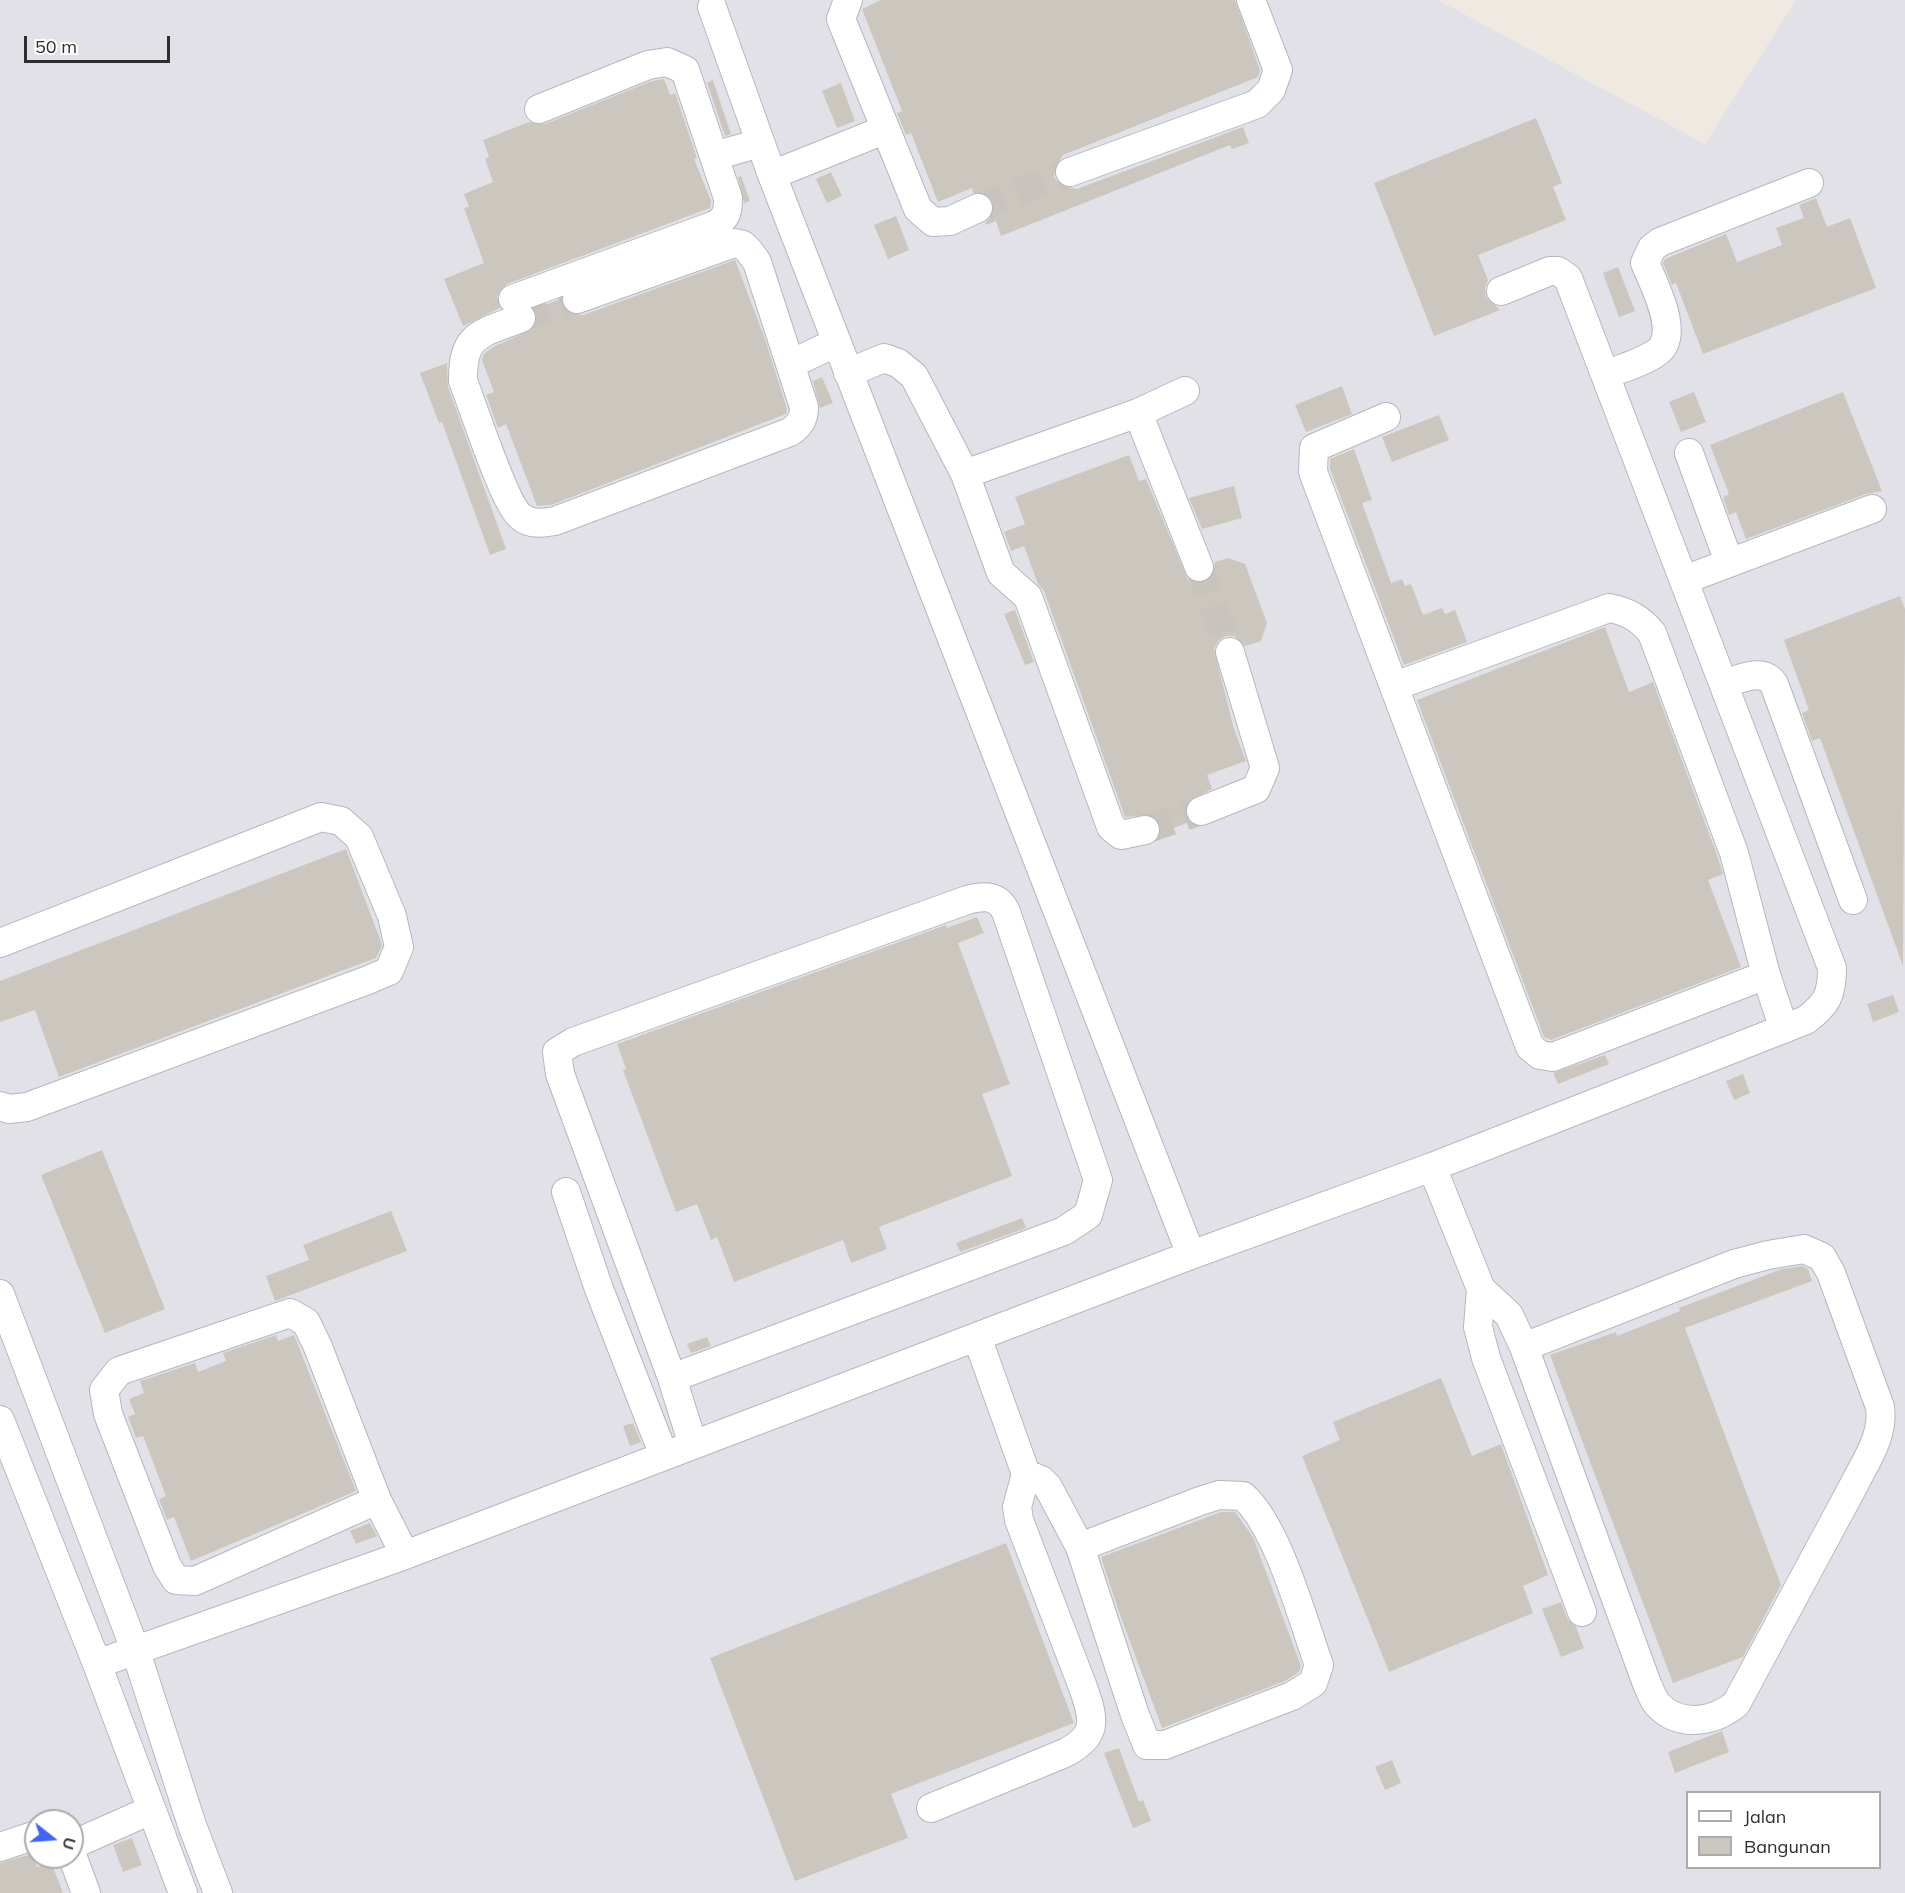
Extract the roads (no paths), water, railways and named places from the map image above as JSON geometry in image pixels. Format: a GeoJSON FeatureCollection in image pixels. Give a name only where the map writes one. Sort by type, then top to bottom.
{"type":"FeatureCollection","features":[{"type":"Feature","properties":{"kind":"street"},"geometry":{"type":"LineString","coordinates":[[848,0],[841,20],[918,209],[933,222],[950,221],[978,208]]}},
{"type":"Feature","properties":{"kind":"street"},"geometry":{"type":"LineString","coordinates":[[1070,172],[1257,104],[1271,90],[1278,70],[1251,0]]}},
{"type":"Feature","properties":{"kind":"street"},"geometry":{"type":"LineString","coordinates":[[712,7],[807,267],[1191,1255]]}},
{"type":"Feature","properties":{"kind":"street"},"geometry":{"type":"LineString","coordinates":[[539,110],[648,65],[667,62],[685,70],[728,52]]}},
{"type":"Feature","properties":{"kind":"street"},"geometry":{"type":"LineString","coordinates":[[577,299],[734,243],[743,245],[749,250],[766,285],[804,407],[804,417],[799,426],[790,432],[555,520],[535,523],[519,516],[511,505],[463,381],[463,363],[467,346],[477,336],[517,308],[724,220],[728,212],[728,198],[685,70]]}},
{"type":"Feature","properties":{"kind":"street"},"geometry":{"type":"LineString","coordinates":[[772,175],[884,130]]}},
{"type":"Feature","properties":{"kind":"street"},"geometry":{"type":"LineString","coordinates":[[714,156],[760,143]]}},
{"type":"Feature","properties":{"kind":"street"},"geometry":{"type":"LineString","coordinates":[[1605,375],[1655,354],[1665,341],[1668,324],[1645,263],[1652,248],[1660,242],[1809,183]]}},
{"type":"Feature","properties":{"kind":"street"},"geometry":{"type":"LineString","coordinates":[[766,285],[807,267]]}},
{"type":"Feature","properties":{"kind":"street"},"geometry":{"type":"LineString","coordinates":[[97,1664],[405,1555],[1191,1255],[1432,1167],[1806,1020],[1824,1003],[1832,991],[1832,968],[1564,273],[1550,272],[1502,291]]}},
{"type":"Feature","properties":{"kind":"street"},"geometry":{"type":"LineString","coordinates":[[791,364],[837,342]]}},
{"type":"Feature","properties":{"kind":"street"},"geometry":{"type":"LineString","coordinates":[[848,373],[884,358],[898,363],[914,376],[965,474],[1001,573],[1028,597],[1111,827],[1121,835],[1145,830]]}},
{"type":"Feature","properties":{"kind":"street"},"geometry":{"type":"LineString","coordinates":[[965,474],[1138,413],[1185,391]]}},
{"type":"Feature","properties":{"kind":"street"},"geometry":{"type":"LineString","coordinates":[[1138,413],[1199,567]]}},
{"type":"Feature","properties":{"kind":"street"},"geometry":{"type":"LineString","coordinates":[[1386,417],[1314,448],[1313,472],[1530,1047],[1540,1055],[1553,1057],[1766,975]]}},
{"type":"Feature","properties":{"kind":"street"},"geometry":{"type":"LineString","coordinates":[[1689,453],[1729,562]]}},
{"type":"Feature","properties":{"kind":"street"},"geometry":{"type":"LineString","coordinates":[[1684,580],[1872,509]]}},
{"type":"Feature","properties":{"kind":"street"},"geometry":{"type":"LineString","coordinates":[[1395,686],[1598,611],[1620,610],[1643,622],[1652,633],[1734,854],[1766,975],[1784,1029]]}},
{"type":"Feature","properties":{"kind":"street"},"geometry":{"type":"LineString","coordinates":[[1201,811],[1256,789],[1265,768],[1230,652]]}},
{"type":"Feature","properties":{"kind":"street"},"geometry":{"type":"LineString","coordinates":[[1724,684],[1761,675],[1770,678],[1774,684],[1853,900]]}},
{"type":"Feature","properties":{"kind":"street"},"geometry":{"type":"LineString","coordinates":[[0,943],[321,817],[341,821],[359,837],[392,916],[399,947],[389,971],[368,980],[27,1107],[9,1109],[0,1106]]}},
{"type":"Feature","properties":{"kind":"street"},"geometry":{"type":"LineString","coordinates":[[672,1378],[1064,1231],[1088,1215],[1098,1180],[1006,912],[996,899],[985,896],[967,900],[573,1042],[557,1052],[560,1074],[672,1378],[693,1446]]}},
{"type":"Feature","properties":{"kind":"street"},"geometry":{"type":"LineString","coordinates":[[1432,1167],[1481,1289],[1509,1315],[1524,1347],[1657,1705],[1677,1717],[1696,1722],[1727,1712],[1736,1704],[1855,1483],[1872,1450],[1881,1424],[1880,1407],[1831,1273],[1822,1257],[1804,1249],[1734,1264],[1524,1347]]}},
{"type":"Feature","properties":{"kind":"street"},"geometry":{"type":"LineString","coordinates":[[566,1192],[600,1289],[664,1456]]}},
{"type":"Feature","properties":{"kind":"street"},"geometry":{"type":"LineString","coordinates":[[1481,1289],[1478,1327],[1486,1358],[1582,1612]]}},
{"type":"Feature","properties":{"kind":"street"},"geometry":{"type":"LineString","coordinates":[[0,1294],[136,1652],[192,1825],[218,1893]]}},
{"type":"Feature","properties":{"kind":"street"},"geometry":{"type":"LineString","coordinates":[[377,1500],[195,1581],[176,1580],[167,1566],[108,1414],[104,1390],[119,1371],[290,1313],[298,1315],[306,1322],[318,1347],[377,1500],[405,1555]]}},
{"type":"Feature","properties":{"kind":"street"},"geometry":{"type":"LineString","coordinates":[[931,1808],[1065,1753],[1082,1744],[1091,1729],[1092,1714],[1084,1690],[1019,1520],[1017,1507],[1026,1474],[977,1337]]}},
{"type":"Feature","properties":{"kind":"street"},"geometry":{"type":"LineString","coordinates":[[0,1420],[97,1664],[183,1893]]}},
{"type":"Feature","properties":{"kind":"street"},"geometry":{"type":"LineString","coordinates":[[1026,1474],[1041,1480],[1048,1487],[1080,1547],[1147,1745],[1165,1745],[1292,1696],[1313,1683],[1319,1665],[1278,1551],[1258,1510],[1243,1496],[1219,1495],[1080,1547]]}},
{"type":"Feature","properties":{"kind":"street"},"geometry":{"type":"LineString","coordinates":[[84,1840],[151,1810]]}},
{"type":"Feature","properties":{"kind":"street"},"geometry":{"type":"LineString","coordinates":[[0,1846],[24,1839]]}},
{"type":"Feature","properties":{"kind":"street"},"geometry":{"type":"LineString","coordinates":[[77,1869],[86,1893]]}},
{"type":"Feature","properties":{"kind":"tunnel"},"geometry":{"type":"LineString","coordinates":[[978,208],[1070,172]]}},
{"type":"Feature","properties":{"kind":"tunnel"},"geometry":{"type":"LineString","coordinates":[[521,318],[577,299]]}},
{"type":"Feature","properties":{"kind":"tunnel"},"geometry":{"type":"LineString","coordinates":[[1199,567],[1230,652]]}},
{"type":"Feature","properties":{"kind":"tunnel"},"geometry":{"type":"LineString","coordinates":[[1145,830],[1201,811]]}}]}
